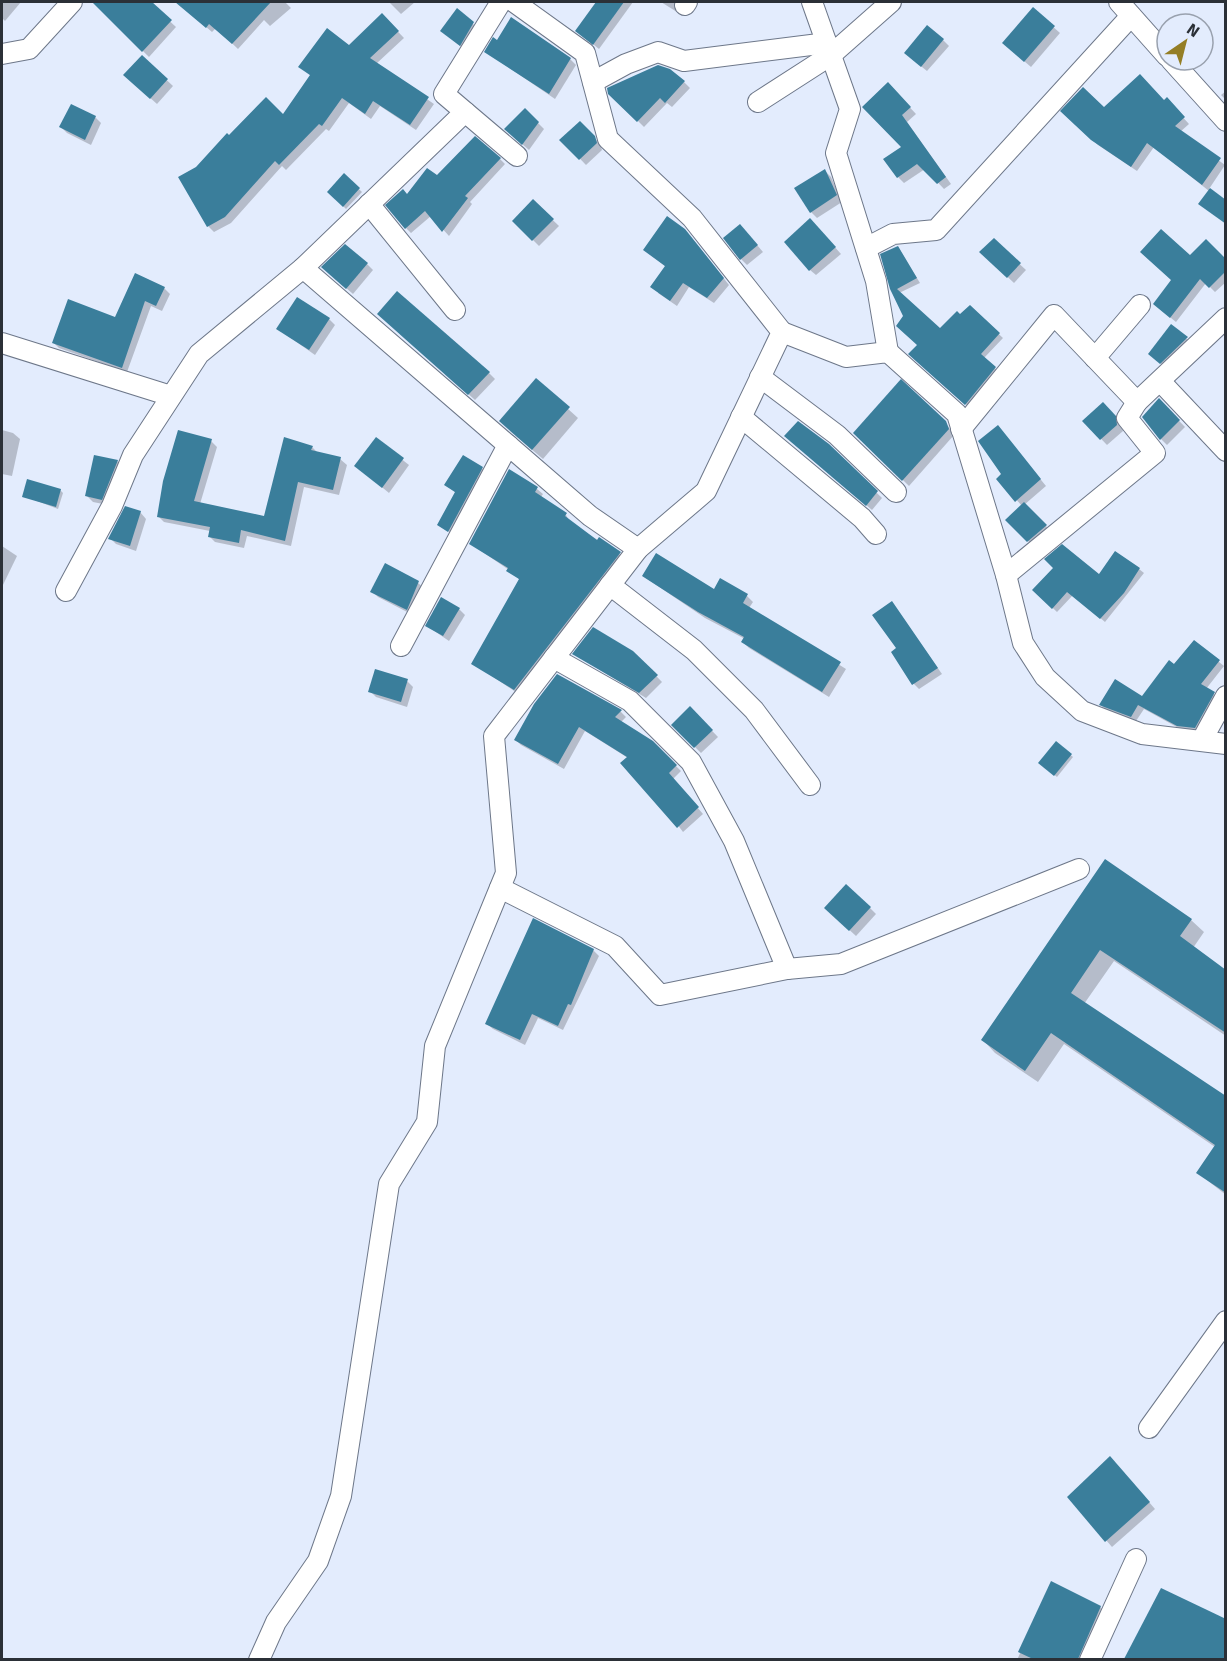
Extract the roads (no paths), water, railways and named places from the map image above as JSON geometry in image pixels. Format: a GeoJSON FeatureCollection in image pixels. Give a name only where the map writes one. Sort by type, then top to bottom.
{"type":"FeatureCollection","features":[{"type":"Feature","properties":{"kind":"street"},"geometry":{"type":"LineString","coordinates":[[2,54],[29,49],[72,2]]}},
{"type":"Feature","properties":{"kind":"street"},"geometry":{"type":"LineString","coordinates":[[812,2],[850,109],[836,153],[876,281],[888,352],[957,414],[1006,575],[1023,643],[1045,677],[1082,711],[1142,734],[1226,744]]}},
{"type":"Feature","properties":{"kind":"street"},"geometry":{"type":"LineString","coordinates":[[758,102],[891,2]]}},
{"type":"Feature","properties":{"kind":"street"},"geometry":{"type":"LineString","coordinates":[[517,156],[444,94],[514,3],[585,52],[608,139],[692,219],[782,332],[846,357],[888,352]]}},
{"type":"Feature","properties":{"kind":"street"},"geometry":{"type":"LineString","coordinates":[[866,248],[893,234],[936,230],[1125,9],[1155,43]]}},
{"type":"Feature","properties":{"kind":"street"},"geometry":{"type":"LineString","coordinates":[[593,82],[626,64],[658,52],[684,61],[829,49]]}},
{"type":"Feature","properties":{"kind":"street"},"geometry":{"type":"LineString","coordinates":[[1182,72],[1226,121]]}},
{"type":"Feature","properties":{"kind":"street"},"geometry":{"type":"LineString","coordinates":[[66,591],[112,507],[133,455],[199,354],[303,268],[465,112]]}},
{"type":"Feature","properties":{"kind":"street"},"geometry":{"type":"LineString","coordinates":[[369,204],[455,310]]}},
{"type":"Feature","properties":{"kind":"street"},"geometry":{"type":"LineString","coordinates":[[303,268],[590,516],[638,549]]}},
{"type":"Feature","properties":{"kind":"street"},"geometry":{"type":"LineString","coordinates":[[1095,358],[1140,305]]}},
{"type":"Feature","properties":{"kind":"street"},"geometry":{"type":"LineString","coordinates":[[961,429],[1054,315],[1137,402]]}},
{"type":"Feature","properties":{"kind":"street"},"geometry":{"type":"LineString","coordinates":[[1006,575],[1155,453],[1127,418],[1137,402],[1226,318]]}},
{"type":"Feature","properties":{"kind":"street"},"geometry":{"type":"LineString","coordinates":[[259,1659],[276,1622],[318,1561],[341,1496],[389,1184],[427,1122],[435,1046],[506,873],[494,736],[638,549],[706,491],[782,332]]}},
{"type":"Feature","properties":{"kind":"street"},"geometry":{"type":"LineString","coordinates":[[2,343],[171,396]]}},
{"type":"Feature","properties":{"kind":"street"},"geometry":{"type":"LineString","coordinates":[[760,377],[837,435],[896,492]]}},
{"type":"Feature","properties":{"kind":"street"},"geometry":{"type":"LineString","coordinates":[[1160,381],[1226,451]]}},
{"type":"Feature","properties":{"kind":"street"},"geometry":{"type":"LineString","coordinates":[[741,417],[862,518],[876,534]]}},
{"type":"Feature","properties":{"kind":"street"},"geometry":{"type":"LineString","coordinates":[[400,646],[508,445]]}},
{"type":"Feature","properties":{"kind":"street"},"geometry":{"type":"LineString","coordinates":[[610,585],[693,650],[754,710],[810,785]]}},
{"type":"Feature","properties":{"kind":"street"},"geometry":{"type":"LineString","coordinates":[[554,658],[630,701],[692,762],[734,841],[787,969]]}},
{"type":"Feature","properties":{"kind":"street"},"geometry":{"type":"LineString","coordinates":[[1202,740],[1226,696]]}},
{"type":"Feature","properties":{"kind":"street"},"geometry":{"type":"LineString","coordinates":[[500,888],[615,946],[660,995],[787,969],[841,964],[1079,868]]}},
{"type":"Feature","properties":{"kind":"street"},"geometry":{"type":"LineString","coordinates":[[1149,1428],[1226,1321]]}},
{"type":"Feature","properties":{"kind":"street"},"geometry":{"type":"LineString","coordinates":[[1090,1659],[1136,1559]]}}]}
